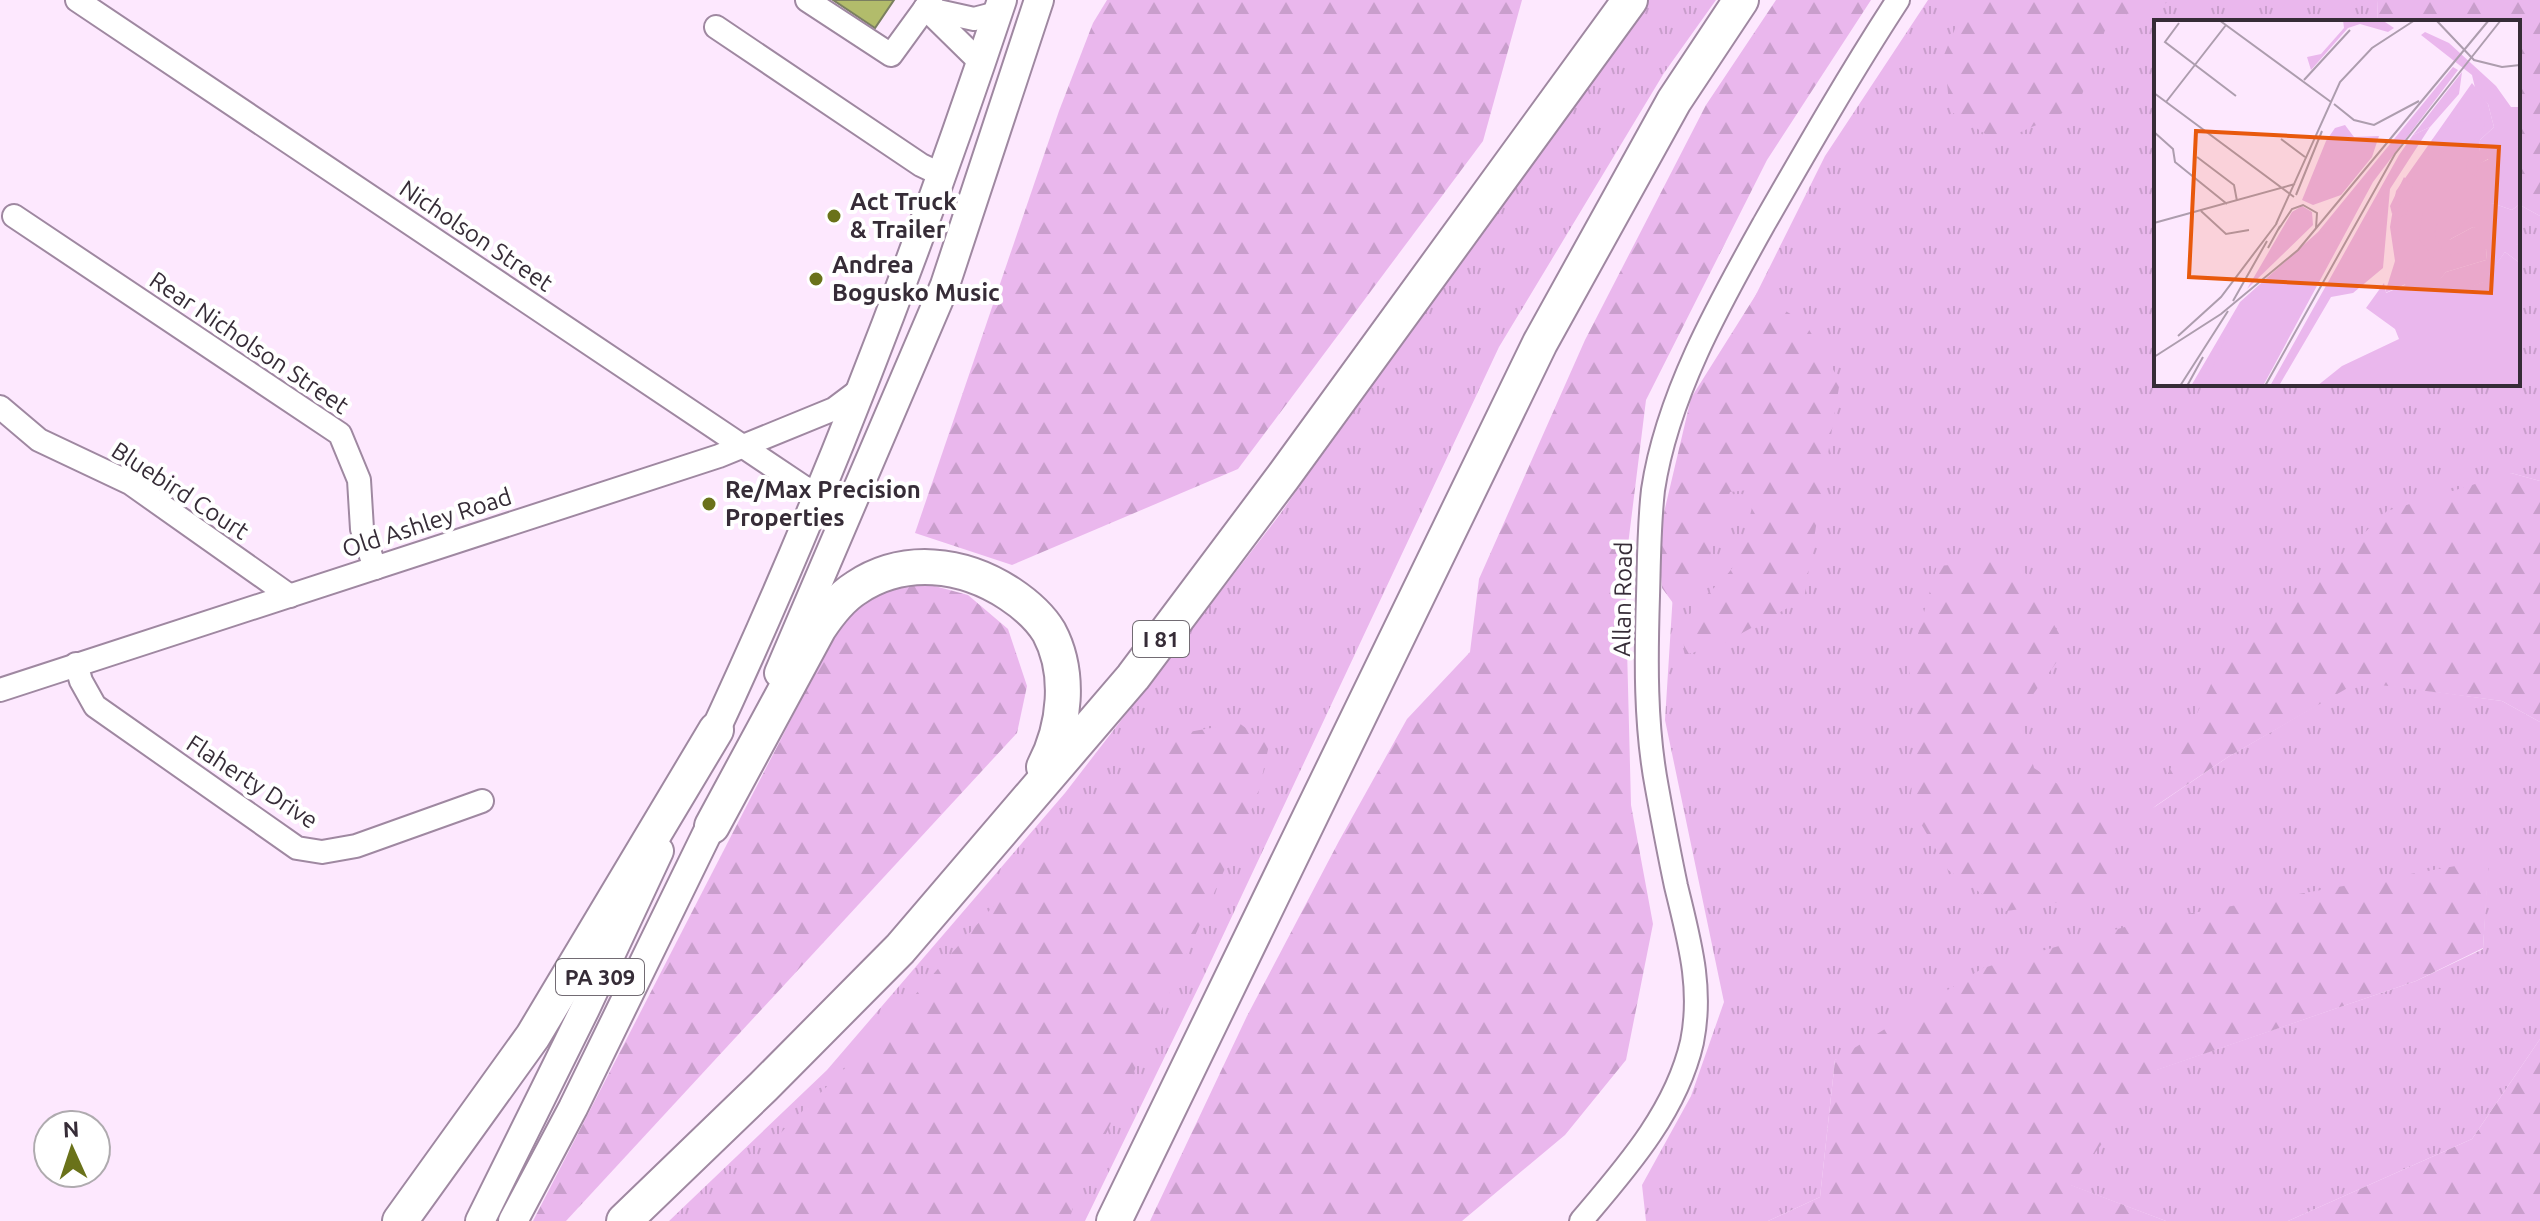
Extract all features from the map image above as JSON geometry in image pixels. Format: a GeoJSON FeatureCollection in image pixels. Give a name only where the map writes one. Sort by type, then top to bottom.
{"type":"FeatureCollection","features":[{"type":"Feature","properties":{"kind":"highway","name":"I 81"},"geometry":{"type":"LineString","coordinates":[[624,1221],[900,949],[1142,665],[1630,0]]}},
{"type":"Feature","properties":{"kind":"highway"},"geometry":{"type":"LineString","coordinates":[[1114,1221],[1540,343],[1674,101],[1741,0]]}},
{"type":"Feature","properties":{"kind":"highway"},"geometry":{"type":"LineString","coordinates":[[712,826],[819,628],[834,607],[854,589],[876,576],[925,566],[973,573],[995,584],[1031,610],[1047,630],[1057,650],[1061,670],[1062,716],[1057,737],[1046,765],[1002,830]]}},
{"type":"Feature","properties":{"kind":"highway"},"geometry":{"type":"LineString","coordinates":[[400,1221],[533,1036],[716,730]]}},
{"type":"Feature","properties":{"kind":"main road"},"geometry":{"type":"LineString","coordinates":[[712,826],[945,285],[1039,0]]}},
{"type":"Feature","properties":{"kind":"main road","name":"PA 309"},"geometry":{"type":"LineString","coordinates":[[480,1221],[585,1009],[716,730],[820,495],[942,175],[1000,6]]}},
{"type":"Feature","properties":{"kind":"main road","name":"PA 309"},"geometry":{"type":"LineString","coordinates":[[513,1221],[573,1108],[712,826]]}},
{"type":"Feature","properties":{"kind":"street","name":"Nicholson Street"},"geometry":{"type":"LineString","coordinates":[[77,0],[802,486],[850,511]]}},
{"type":"Feature","properties":{"kind":"street"},"geometry":{"type":"LineString","coordinates":[[807,0],[891,55],[928,4]]}},
{"type":"Feature","properties":{"kind":"street","name":"Allan Road"},"geometry":{"type":"LineString","coordinates":[[1581,1221],[1634,1158],[1663,1112],[1680,1079],[1691,1046],[1697,1013],[1695,972],[1656,784],[1649,715],[1649,567],[1653,493],[1662,441],[1726,291],[1855,66],[1898,0]]}},
{"type":"Feature","properties":{"kind":"street"},"geometry":{"type":"LineString","coordinates":[[928,4],[974,19],[1000,6]]}},
{"type":"Feature","properties":{"kind":"street"},"geometry":{"type":"LineString","coordinates":[[928,4],[981,63]]}},
{"type":"Feature","properties":{"kind":"street"},"geometry":{"type":"LineString","coordinates":[[716,27],[921,165],[942,175]]}},
{"type":"Feature","properties":{"kind":"street","name":"Rear Nicholson Street"},"geometry":{"type":"LineString","coordinates":[[14,216],[340,434],[359,480],[362,529],[375,568]]}},
{"type":"Feature","properties":{"kind":"street","name":"Old Ashley Road"},"geometry":{"type":"LineString","coordinates":[[0,690],[719,456],[834,409],[862,388]]}},
{"type":"Feature","properties":{"kind":"street","name":"Bluebird Court"},"geometry":{"type":"LineString","coordinates":[[0,407],[39,440],[130,483],[290,596]]}},
{"type":"Feature","properties":{"kind":"street","name":"Flaherty Drive"},"geometry":{"type":"LineString","coordinates":[[76,664],[81,681],[95,706],[297,848],[322,852],[356,846],[482,801]]}},
{"type":"Feature","properties":{"kind":"green space"},"geometry":{"type":"Polygon","coordinates":[[[1107,0],[1522,0],[1483,141],[1238,469],[1012,565],[915,533],[1059,111],[1093,23],[1107,0]]]}},
{"type":"Feature","properties":{"kind":"green space"},"geometry":{"type":"Polygon","coordinates":[[[1644,0],[1716,0],[1664,73],[1499,347],[1203,978],[1085,1221],[669,1221],[827,1070],[1065,793],[1281,513],[1514,175],[1644,0]]]}},
{"type":"Feature","properties":{"kind":"green space"},"geometry":{"type":"Polygon","coordinates":[[[1776,0],[1871,0],[1767,160],[1646,400],[1625,569],[1631,805],[1653,924],[1626,1060],[1565,1135],[1462,1221],[1150,1221],[1247,1016],[1407,719],[1470,652],[1479,579],[1585,340],[1706,105],[1776,0]]]}},
{"type":"Feature","properties":{"kind":"green space"},"geometry":{"type":"Polygon","coordinates":[[[1928,0],[2378,0],[2377,20],[2154,20],[2154,386],[2520,386],[2520,205],[2540,216],[2540,481],[2511,473],[2153,808],[2228,757],[2358,681],[2502,701],[2540,722],[2540,1039],[2472,1139],[2288,1221],[2166,1221],[2070,1185],[2156,1070],[2416,981],[2483,949],[2488,861],[1835,1060],[1820,1197],[1768,1221],[1646,1221],[1642,1185],[1691,1096],[1724,1002],[1665,720],[1674,577],[1698,411],[1825,156],[1928,0]]]}},
{"type":"Feature","properties":{"kind":"green space"},"geometry":{"type":"Polygon","coordinates":[[[1967,0],[2177,0],[2109,19],[2078,106],[2010,137],[1993,139],[1950,111],[1944,55],[1967,0]]]}},
{"type":"Feature","properties":{"kind":"green space"},"geometry":{"type":"Polygon","coordinates":[[[2378,0],[2540,0],[2540,216],[2520,205],[2520,20],[2377,20],[2378,0]]]}},
{"type":"Feature","properties":{"kind":"green space"},"geometry":{"type":"Polygon","coordinates":[[[1757,293],[1805,323],[1840,381],[1804,599],[1722,644],[1685,655],[1684,638],[1690,614],[1737,560],[1757,489],[1730,492],[1704,570],[1673,603],[1662,588],[1658,538],[1691,398],[1757,293]]]}},
{"type":"Feature","properties":{"kind":"green space"},"geometry":{"type":"Polygon","coordinates":[[[2511,473],[2540,481],[2540,722],[2502,701],[2358,682],[2228,757],[2151,809],[2214,678],[2387,511],[2511,473]]]}},
{"type":"Feature","properties":{"kind":"green space"},"geometry":{"type":"Polygon","coordinates":[[[2018,560],[2067,648],[2020,712],[2034,768],[2113,821],[2118,886],[2044,906],[2006,911],[1948,870],[1910,805],[1916,745],[1909,666],[1937,566],[2018,560]]]}},
{"type":"Feature","properties":{"kind":"green space"},"geometry":{"type":"Polygon","coordinates":[[[916,581],[968,595],[1008,629],[1027,686],[1017,733],[566,1221],[533,1221],[836,632],[871,594],[916,581]]]}},
{"type":"Feature","properties":{"kind":"green space"},"geometry":{"type":"Polygon","coordinates":[[[1239,723],[1269,745],[1258,795],[1067,1221],[693,1221],[892,1021],[1078,810],[1172,735],[1239,723]]]}},
{"type":"Feature","properties":{"kind":"green space"},"geometry":{"type":"Polygon","coordinates":[[[2489,860],[2483,948],[2416,981],[2157,1070],[2071,1185],[2166,1221],[1768,1221],[1820,1197],[1835,1060],[1983,968],[2142,922],[2489,860]]]}},
{"type":"Feature","properties":{"kind":"green space"},"geometry":{"type":"Polygon","coordinates":[[[2540,1039],[2540,1221],[2288,1221],[2472,1139],[2540,1039]]]}},
{"type":"Feature","properties":{"kind":"building"},"geometry":{"type":"Polygon","coordinates":[[[833,0],[894,0],[875,28],[833,0]]]}},
{"type":"Feature","properties":{"kind":"place","name":"Act Truck & Trailer"},"geometry":{"type":"Point","coordinates":[834,216]}},
{"type":"Feature","properties":{"kind":"place","name":"Andrea Bogusko Music"},"geometry":{"type":"Point","coordinates":[816,279]}},
{"type":"Feature","properties":{"kind":"place","name":"Re/Max Precision Properties"},"geometry":{"type":"Point","coordinates":[709,504]}}]}
